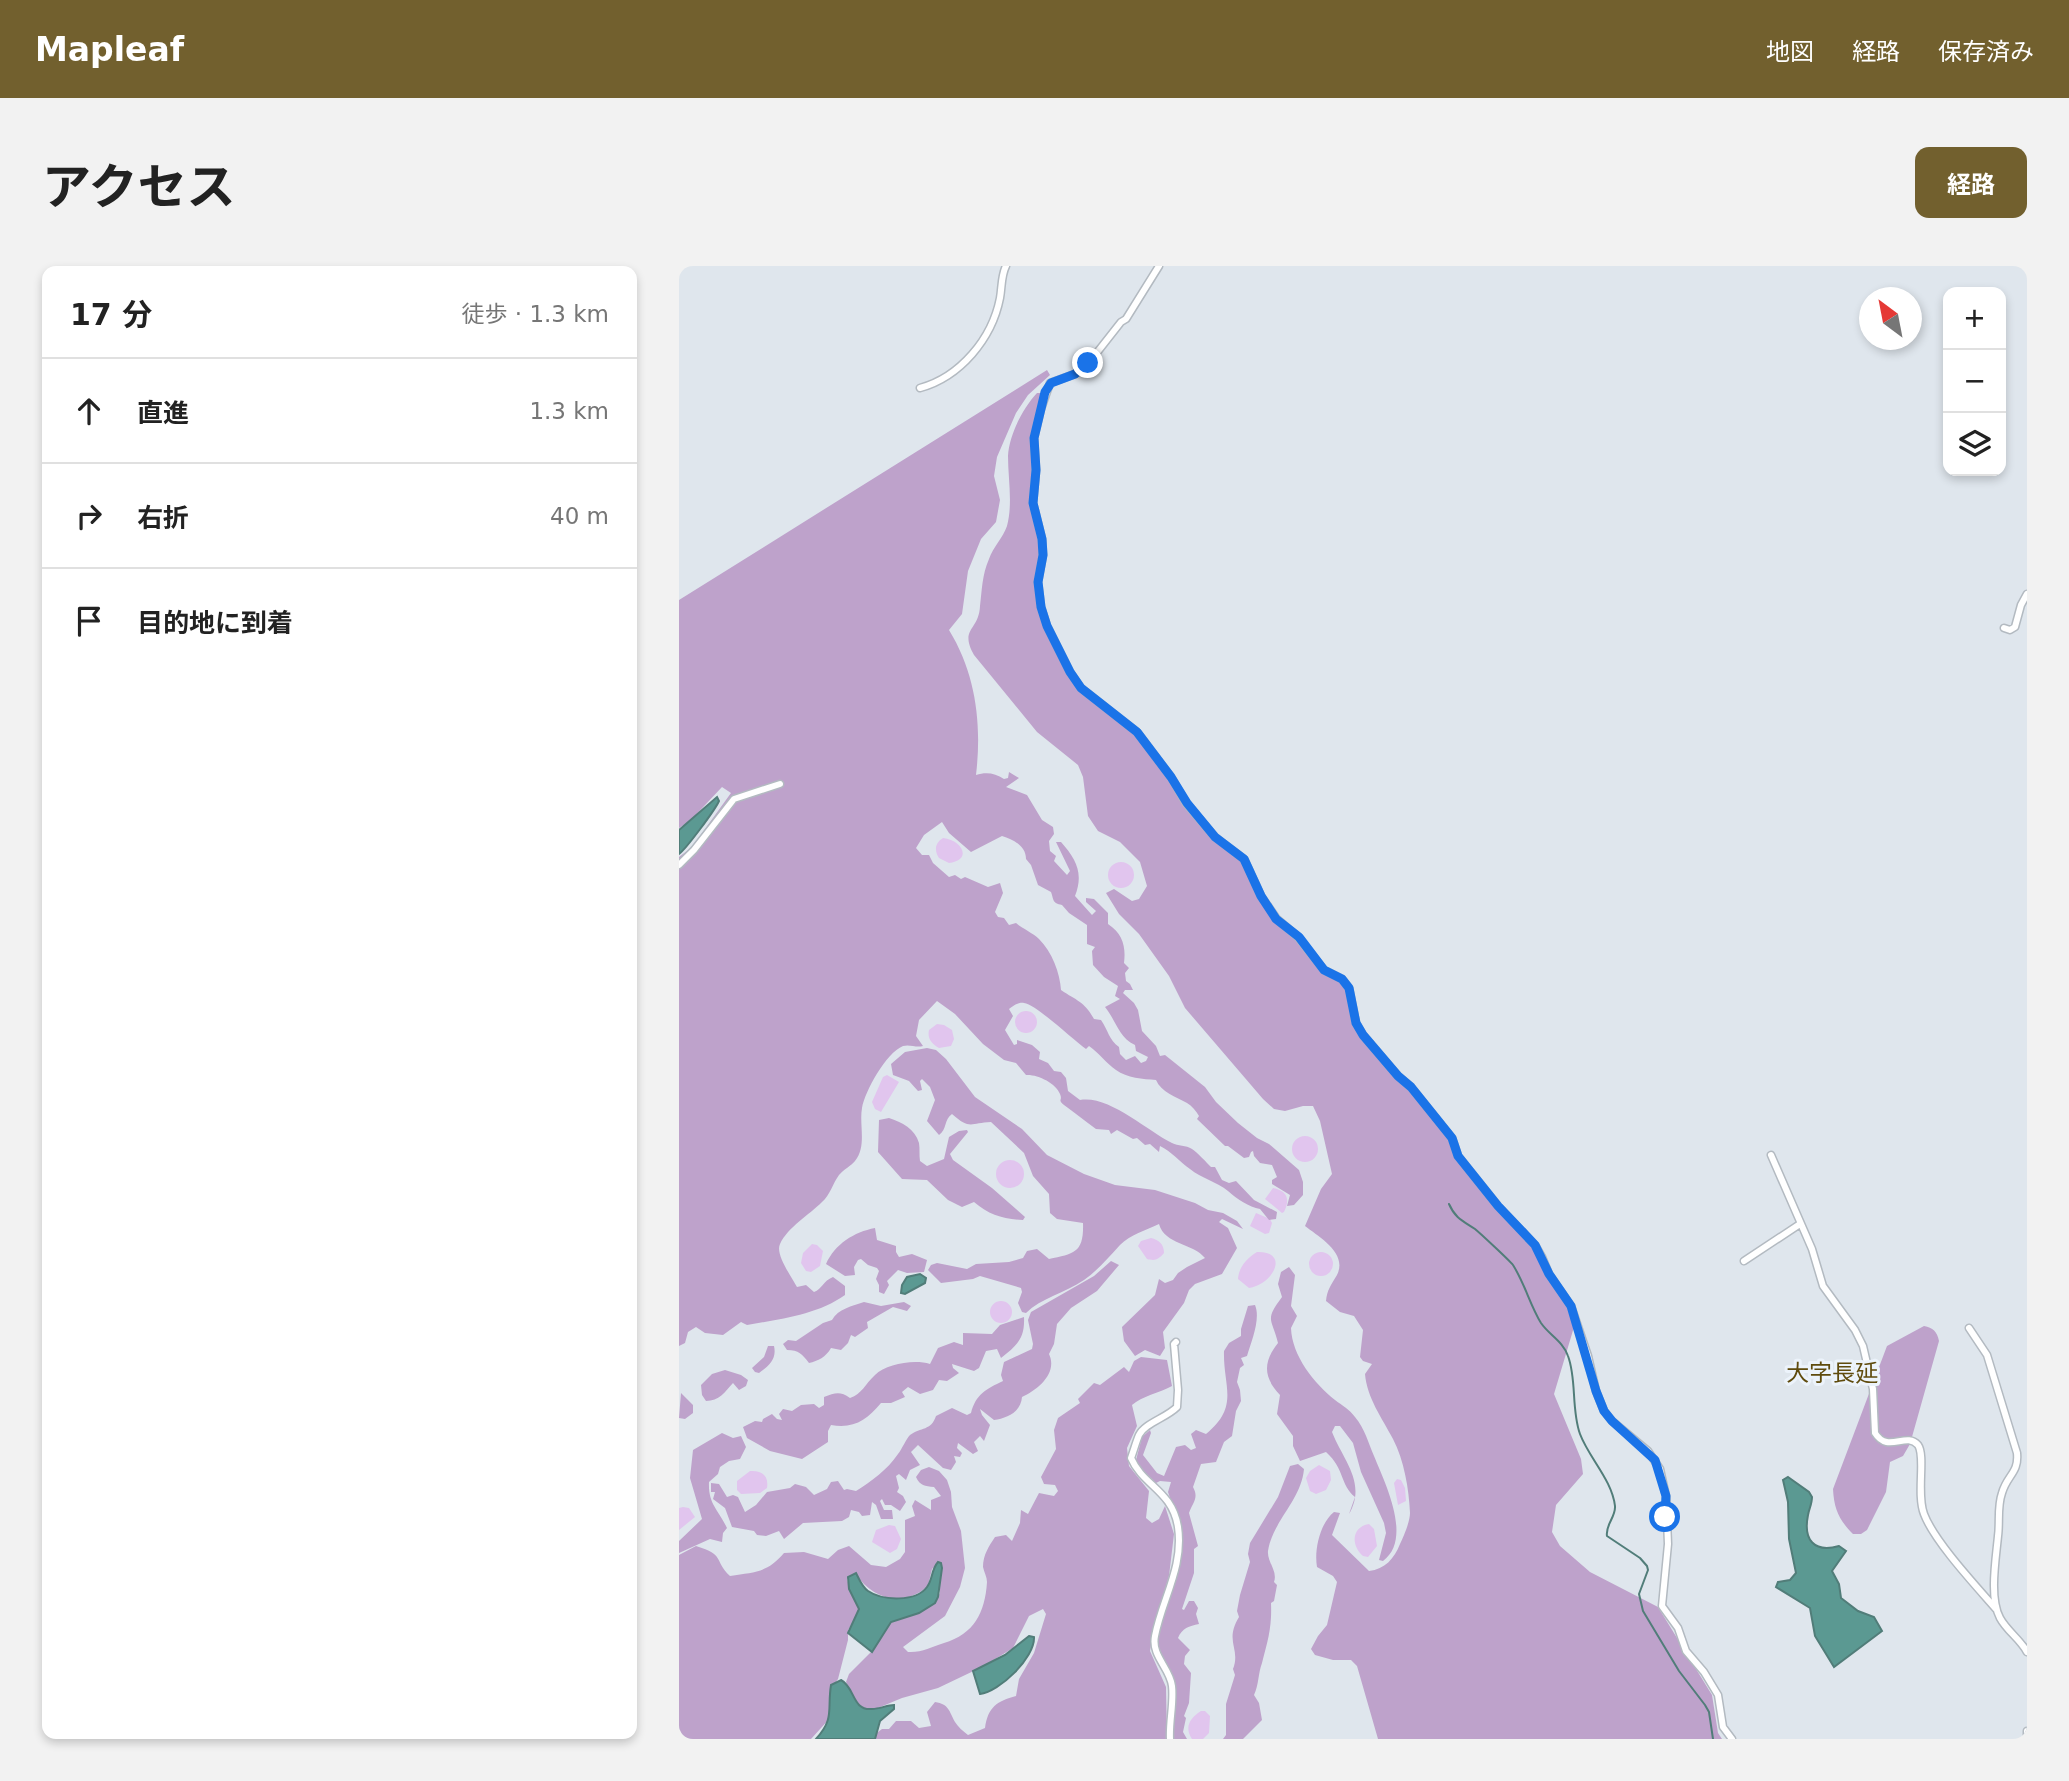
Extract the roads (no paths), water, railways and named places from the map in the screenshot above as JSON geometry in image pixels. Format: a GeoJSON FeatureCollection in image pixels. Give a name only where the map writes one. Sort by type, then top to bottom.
{"type":"FeatureCollection","features":[{"type":"Feature","properties":{"kind":"street"},"geometry":{"type":"LineString","coordinates":[[920,387],[938,383],[971,356],[979,345],[996,311],[1006,266]]}},
{"type":"Feature","properties":{"kind":"street"},"geometry":{"type":"LineString","coordinates":[[1159,266],[1126,319],[1088,363],[1075,374],[1051,383],[1045,392],[1034,438],[1036,470],[1033,503],[1042,539],[1043,555],[1038,582],[1047,626],[1081,688],[1137,732],[1187,803],[1215,837],[1244,859],[1261,896],[1276,919],[1299,937],[1324,970],[1342,979],[1349,988],[1356,1023],[1363,1035],[1420,1098],[1452,1138],[1458,1156],[1498,1206],[1535,1245],[1549,1274],[1571,1306],[1604,1411],[1648,1451],[1660,1469],[1666,1496],[1668,1544],[1662,1606],[1678,1628],[1686,1650],[1718,1695],[1723,1727],[1732,1739]]}},
{"type":"Feature","properties":{"kind":"street"},"geometry":{"type":"LineString","coordinates":[[2004,628],[2010,630],[2015,627],[2027,594]]}},
{"type":"Feature","properties":{"kind":"street"},"geometry":{"type":"LineString","coordinates":[[679,865],[734,799],[780,784]]}},
{"type":"Feature","properties":{"kind":"street"},"geometry":{"type":"LineString","coordinates":[[1771,1155],[1817,1262],[1823,1286],[1855,1330],[1863,1346],[1873,1389],[1877,1437],[1888,1443],[1910,1440],[1916,1442],[1922,1461],[1919,1498],[1928,1522],[2027,1652]]}},
{"type":"Feature","properties":{"kind":"street"},"geometry":{"type":"LineString","coordinates":[[1744,1261],[1800,1224]]}},
{"type":"Feature","properties":{"kind":"street"},"geometry":{"type":"LineString","coordinates":[[1969,1328],[1987,1355],[2017,1453],[2017,1468],[2005,1484],[1999,1506],[1995,1560],[1996,1609]]}},
{"type":"Feature","properties":{"kind":"street"},"geometry":{"type":"LineString","coordinates":[[1170,1739],[1172,1684],[1154,1648],[1155,1636],[1176,1570],[1178,1528],[1170,1502],[1135,1467],[1131,1458],[1140,1432],[1151,1423],[1163,1419],[1177,1407],[1176,1342]]}},
{"type":"Feature","properties":{"kind":"street"},"geometry":{"type":"LineString","coordinates":[[2027,1731],[2027,1739]]}},
{"type":"Feature","properties":{"kind":"waterway"},"geometry":{"type":"LineString","coordinates":[[1449,1204],[1457,1216],[1513,1265],[1541,1323],[1566,1351],[1571,1365],[1580,1434],[1613,1496],[1615,1510],[1607,1536],[1640,1558],[1647,1566],[1639,1594],[1643,1611],[1679,1671],[1709,1712],[1713,1739]]}},
{"type":"Feature","properties":{"kind":"district","name":"大字長延"},"geometry":{"type":"Point","coordinates":[1832,1373]}}]}
